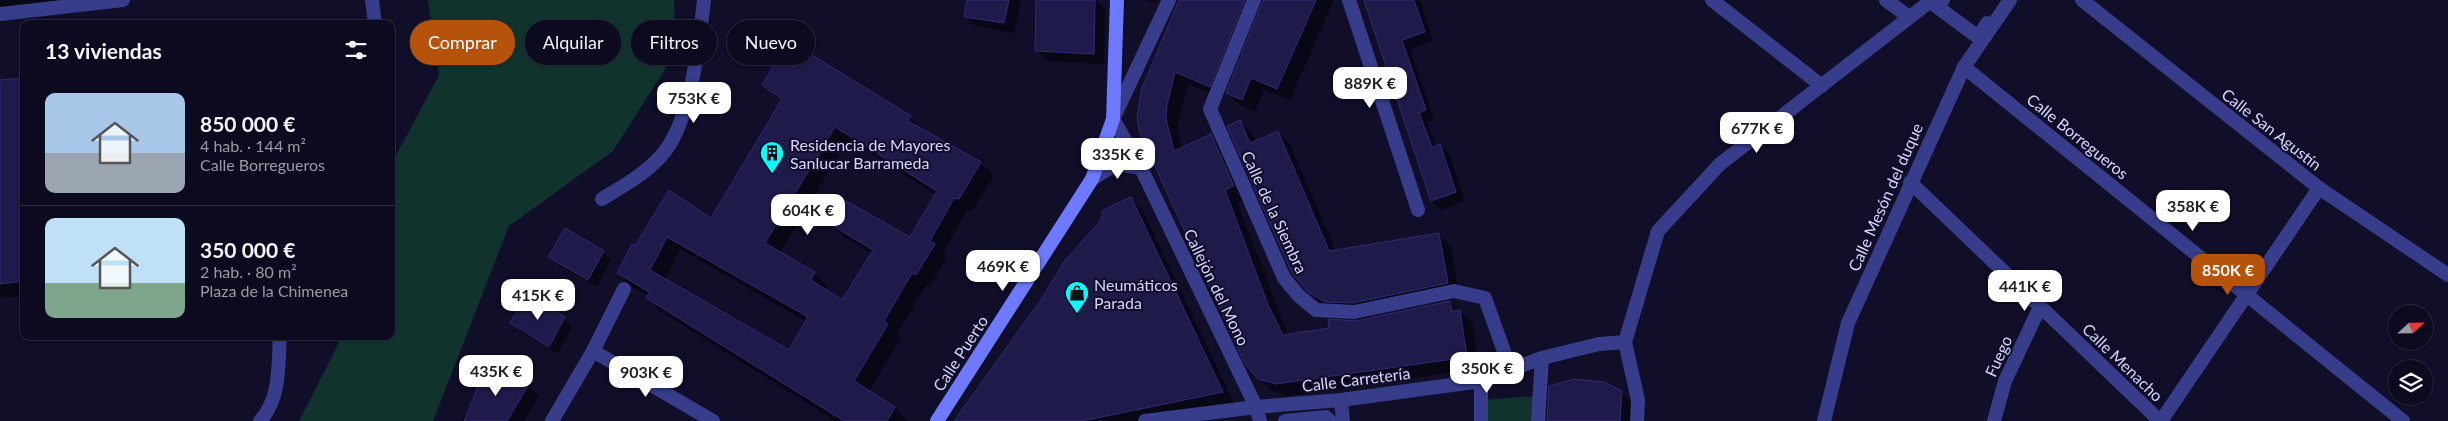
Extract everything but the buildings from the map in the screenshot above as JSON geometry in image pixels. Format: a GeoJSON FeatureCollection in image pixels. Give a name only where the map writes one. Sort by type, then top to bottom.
{"type":"FeatureCollection","features":[{"type":"Feature","properties":{"kind":"main road","name":"Calle Puerto"},"geometry":{"type":"LineString","coordinates":[[938,421],[1092,179],[1113,119],[1117,0]]}},
{"type":"Feature","properties":{"kind":"street"},"geometry":{"type":"LineString","coordinates":[[0,14],[123,0]]}},
{"type":"Feature","properties":{"kind":"street"},"geometry":{"type":"LineString","coordinates":[[372,0],[374,20]]}},
{"type":"Feature","properties":{"kind":"street"},"geometry":{"type":"LineString","coordinates":[[602,199],[640,176],[662,155],[676,130],[687,100],[696,59],[704,0]]}},
{"type":"Feature","properties":{"kind":"street"},"geometry":{"type":"LineString","coordinates":[[1113,119],[1170,0]]}},
{"type":"Feature","properties":{"kind":"street","name":"Calle de la Siembra"},"geometry":{"type":"LineString","coordinates":[[1254,0],[1210,109],[1284,278],[1316,310],[1354,312],[1454,291],[1485,298],[1511,371]]}},
{"type":"Feature","properties":{"kind":"street"},"geometry":{"type":"LineString","coordinates":[[1349,0],[1418,210]]}},
{"type":"Feature","properties":{"kind":"street"},"geometry":{"type":"LineString","coordinates":[[1712,0],[1822,86]]}},
{"type":"Feature","properties":{"kind":"street"},"geometry":{"type":"LineString","coordinates":[[1886,0],[1910,17]]}},
{"type":"Feature","properties":{"kind":"street"},"geometry":{"type":"LineString","coordinates":[[1637,421],[1638,400],[1625,342],[1658,231],[1720,164],[1932,0]]}},
{"type":"Feature","properties":{"kind":"street"},"geometry":{"type":"LineString","coordinates":[[1943,0],[1936,6],[1978,37],[2003,0]]}},
{"type":"Feature","properties":{"kind":"street","name":"Calle Mesón del duque"},"geometry":{"type":"LineString","coordinates":[[1824,421],[1848,323],[1910,182],[1964,67],[2010,0]]}},
{"type":"Feature","properties":{"kind":"street","name":"Calle San Agustín"},"geometry":{"type":"LineString","coordinates":[[2082,0],[2319,188],[2448,276]]}},
{"type":"Feature","properties":{"kind":"street","name":"Calle Borregueros"},"geometry":{"type":"LineString","coordinates":[[1964,67],[2403,421]]}},
{"type":"Feature","properties":{"kind":"street","name":"Callejón del Mono"},"geometry":{"type":"LineString","coordinates":[[1113,119],[1140,168],[1256,407],[1260,421]]}},
{"type":"Feature","properties":{"kind":"street"},"geometry":{"type":"LineString","coordinates":[[1092,179],[1116,164],[1140,168]]}},
{"type":"Feature","properties":{"kind":"street","name":"Calle Menacho"},"geometry":{"type":"LineString","coordinates":[[1910,182],[2161,421]]}},
{"type":"Feature","properties":{"kind":"street"},"geometry":{"type":"LineString","coordinates":[[2161,421],[2319,188]]}},
{"type":"Feature","properties":{"kind":"street"},"geometry":{"type":"LineString","coordinates":[[552,421],[593,351],[624,289]]}},
{"type":"Feature","properties":{"kind":"street","name":"Fuego"},"geometry":{"type":"LineString","coordinates":[[1994,421],[2005,381],[2040,307]]}},
{"type":"Feature","properties":{"kind":"street"},"geometry":{"type":"LineString","coordinates":[[260,421],[266,415],[277,386],[280,340]]}},
{"type":"Feature","properties":{"kind":"street","name":"Calle Carretería"},"geometry":{"type":"LineString","coordinates":[[1145,421],[1256,407],[1342,400],[1481,380],[1511,371],[1542,358],[1599,344],[1625,342]]}},
{"type":"Feature","properties":{"kind":"street"},"geometry":{"type":"LineString","coordinates":[[593,351],[713,421]]}},
{"type":"Feature","properties":{"kind":"street"},"geometry":{"type":"LineString","coordinates":[[1538,421],[1542,358]]}},
{"type":"Feature","properties":{"kind":"street"},"geometry":{"type":"LineString","coordinates":[[1481,380],[1481,421]]}},
{"type":"Feature","properties":{"kind":"street"},"geometry":{"type":"LineString","coordinates":[[1342,400],[1343,421]]}},
{"type":"Feature","properties":{"kind":"street"},"geometry":{"type":"LineString","coordinates":[[1285,421],[1326,417],[1330,421]]}},
{"type":"Feature","properties":{"kind":"green space"},"geometry":{"type":"Polygon","coordinates":[[[428,0],[674,0],[675,20],[631,20],[631,65],[668,65],[613,151],[509,226],[433,421],[299,421],[339,340],[395,340],[395,158],[439,75],[438,65],[515,65],[515,20],[431,20],[428,0]]]}},
{"type":"Feature","properties":{"kind":"green space"},"geometry":{"type":"Polygon","coordinates":[[[1536,396],[1533,421],[1484,421],[1483,400],[1536,396]]]}},
{"type":"Feature","properties":{"kind":"place","name":"Residencia de Mayores Sanlucar Barrameda"},"geometry":{"type":"Point","coordinates":[772,174]}},
{"type":"Feature","properties":{"kind":"place","name":"Neumáticos Parada"},"geometry":{"type":"Point","coordinates":[1077,314]}}]}
